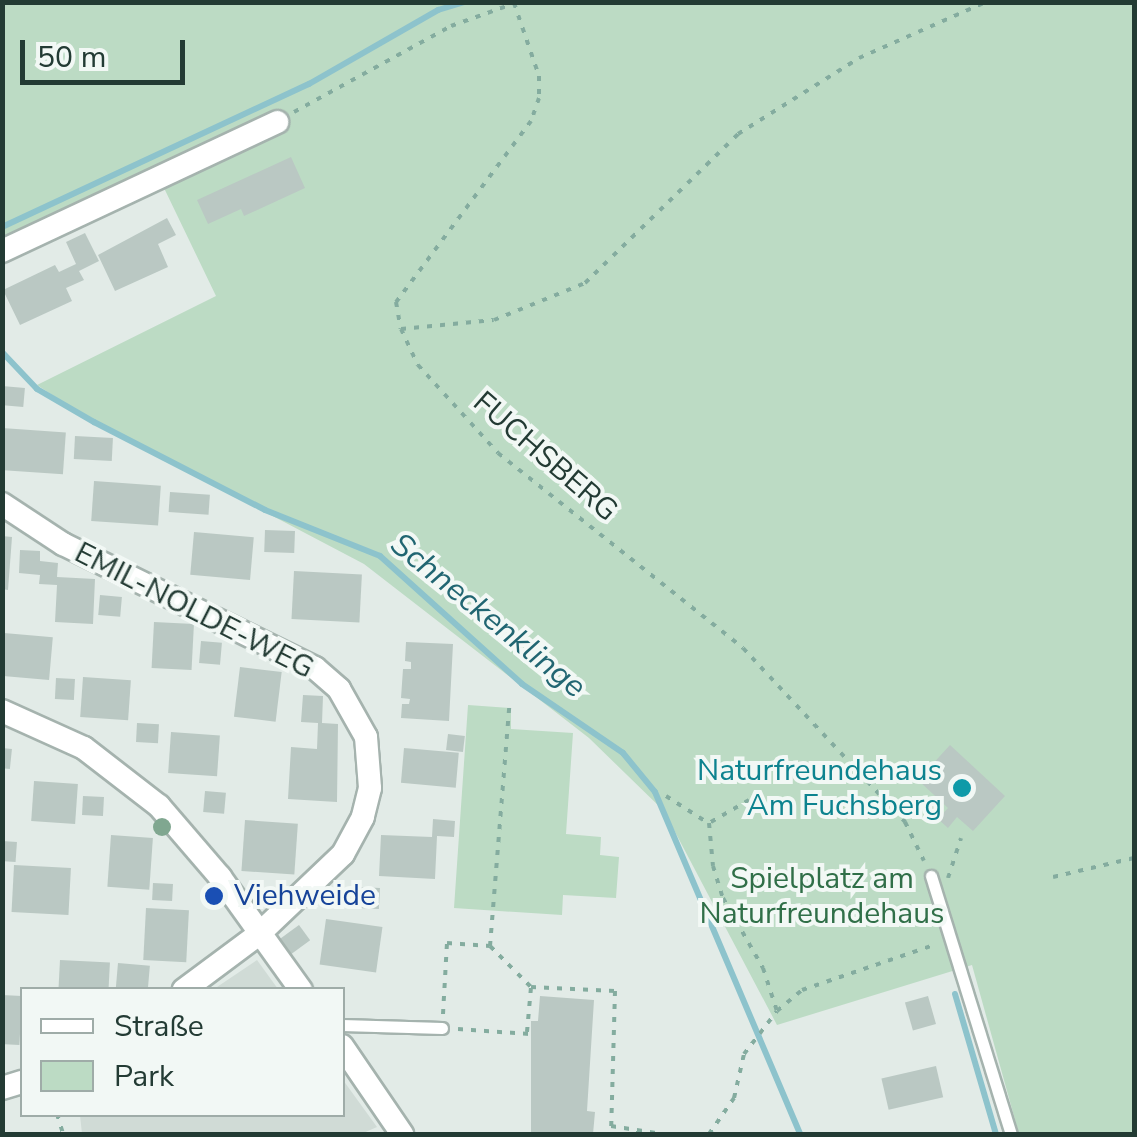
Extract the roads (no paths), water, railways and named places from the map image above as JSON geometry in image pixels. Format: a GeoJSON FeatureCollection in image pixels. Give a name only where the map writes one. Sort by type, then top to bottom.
{"type":"FeatureCollection","features":[{"type":"Feature","properties":{"kind":"street"},"geometry":{"type":"LineString","coordinates":[[2,251],[277,122]]}},
{"type":"Feature","properties":{"kind":"street","name":"EMIL-NOLDE-WEG"},"geometry":{"type":"LineString","coordinates":[[2,504],[63,544],[314,668],[340,689],[354,714],[372,766],[363,816],[343,854],[260,934],[188,987]]}},
{"type":"Feature","properties":{"kind":"street"},"geometry":{"type":"LineString","coordinates":[[2,711],[84,748],[159,806],[220,877],[298,987]]}},
{"type":"Feature","properties":{"kind":"street"},"geometry":{"type":"LineString","coordinates":[[345,1050],[402,1134]]}},
{"type":"Feature","properties":{"kind":"lane"},"geometry":{"type":"LineString","coordinates":[[931,876],[1011,1134]]}},
{"type":"Feature","properties":{"kind":"lane"},"geometry":{"type":"LineString","coordinates":[[345,1025],[442,1028]]}},
{"type":"Feature","properties":{"kind":"waterway"},"geometry":{"type":"LineString","coordinates":[[2,227],[309,84],[438,10],[464,2]]}},
{"type":"Feature","properties":{"kind":"waterway","name":"Schneckenklinge"},"geometry":{"type":"LineString","coordinates":[[2,352],[37,389],[94,422],[265,510],[380,556],[522,684],[623,753],[655,792],[800,1134]]}},
{"type":"Feature","properties":{"kind":"waterway"},"geometry":{"type":"LineString","coordinates":[[955,994],[996,1134]]}},
{"type":"Feature","properties":{"kind":"place","name":"Naturfreundehaus Am Fuchsberg"},"geometry":{"type":"Point","coordinates":[962,788]}},
{"type":"Feature","properties":{"kind":"place","name":"Viehweide"},"geometry":{"type":"Point","coordinates":[214,896]}},
{"type":"Feature","properties":{"kind":"park label","name":"Spielplatz am Naturfreundehaus"},"geometry":{"type":"Point","coordinates":[822,896]}}]}
